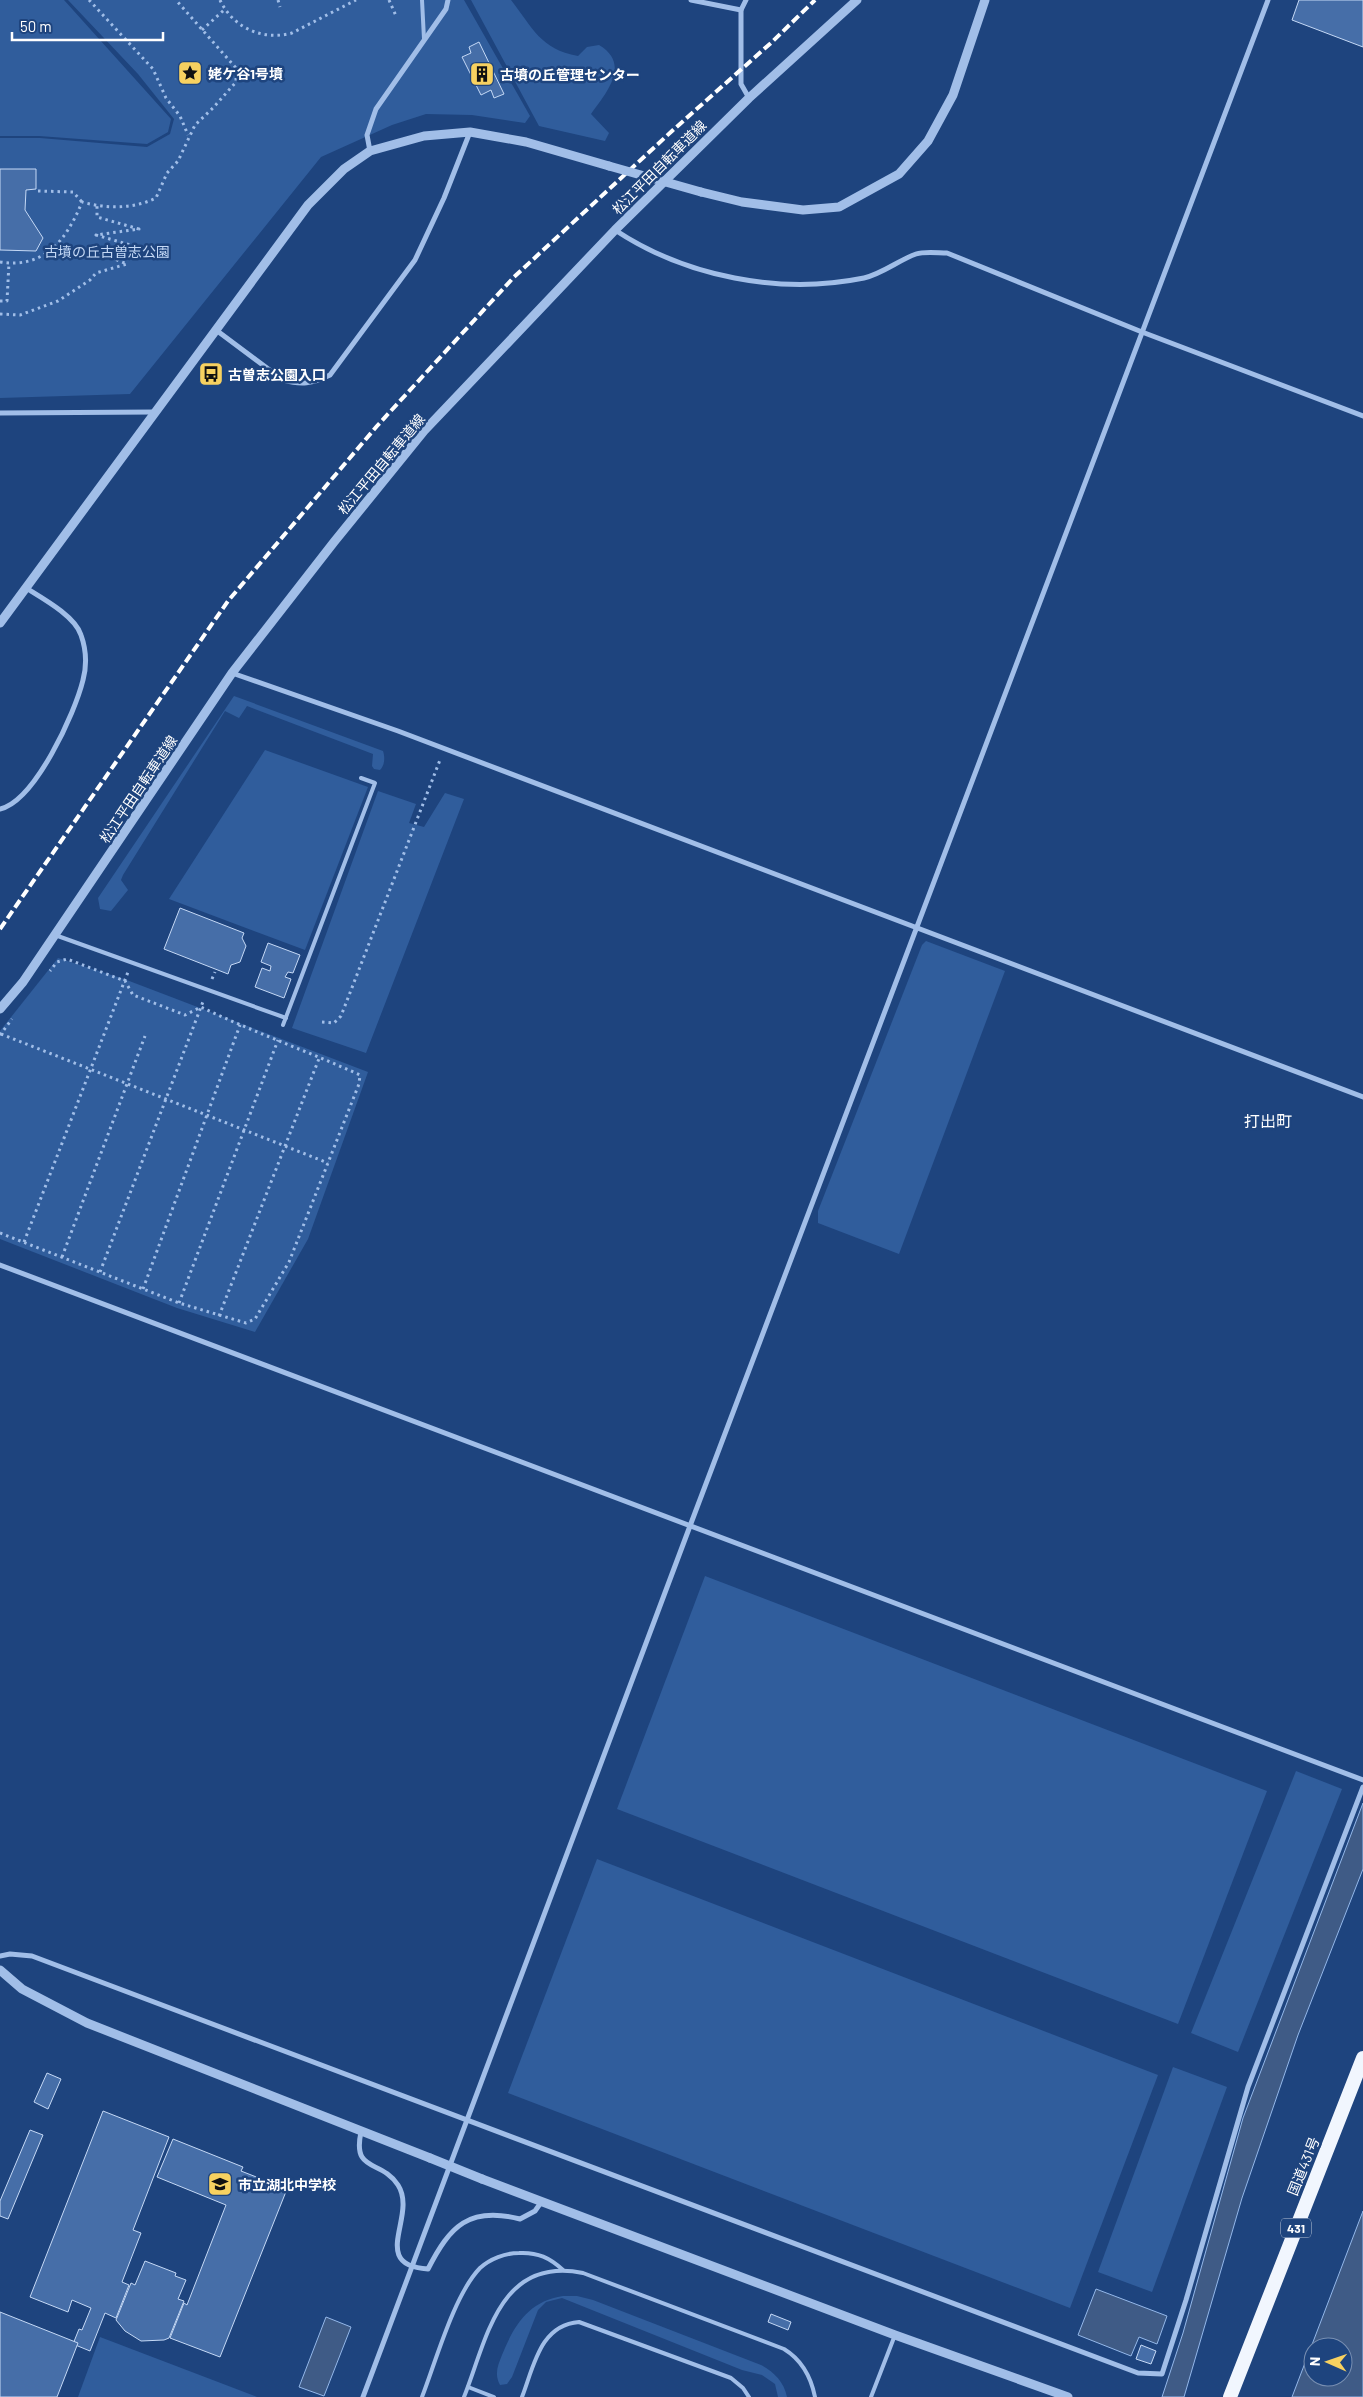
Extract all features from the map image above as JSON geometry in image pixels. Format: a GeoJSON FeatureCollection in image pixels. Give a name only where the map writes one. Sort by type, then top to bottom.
{"type":"FeatureCollection","features":[{"type":"Feature","properties":{"kind":"highway","name":"国道431号"},"geometry":{"type":"LineString","coordinates":[[1230,2397],[1363,2058]]}},
{"type":"Feature","properties":{"kind":"street"},"geometry":{"type":"LineString","coordinates":[[370,152],[368,136],[376,109],[446,9],[448,0]]}},
{"type":"Feature","properties":{"kind":"street"},"geometry":{"type":"LineString","coordinates":[[690,0],[741,10]]}},
{"type":"Feature","properties":{"kind":"street"},"geometry":{"type":"LineString","coordinates":[[746,0],[741,10],[741,84],[749,98]]}},
{"type":"Feature","properties":{"kind":"street","name":"松江平田自転車道線"},"geometry":{"type":"LineString","coordinates":[[0,1009],[23,982],[55,936],[232,674],[334,542],[424,431],[615,230],[749,98],[858,0]]}},
{"type":"Feature","properties":{"kind":"street"},"geometry":{"type":"LineString","coordinates":[[0,623],[308,206],[344,169],[370,152],[424,136],[470,132],[526,142],[742,202],[803,210],[839,207],[899,174],[928,141],[953,95],[985,0]]}},
{"type":"Feature","properties":{"kind":"street"},"geometry":{"type":"LineString","coordinates":[[363,2397],[690,1526],[1268,0]]}},
{"type":"Feature","properties":{"kind":"street"},"geometry":{"type":"LineString","coordinates":[[216,330],[283,380],[312,384],[330,375],[415,260],[444,198],[470,132]]}},
{"type":"Feature","properties":{"kind":"street"},"geometry":{"type":"LineString","coordinates":[[615,230],[635,243],[699,270],[774,284],[828,282],[866,277],[918,253],[947,254],[1142,332],[1363,416]]}},
{"type":"Feature","properties":{"kind":"street"},"geometry":{"type":"LineString","coordinates":[[0,413],[155,412]]}},
{"type":"Feature","properties":{"kind":"street"},"geometry":{"type":"LineString","coordinates":[[0,809],[23,796],[59,744],[83,680],[86,653],[80,632],[62,611],[26,588]]}},
{"type":"Feature","properties":{"kind":"street"},"geometry":{"type":"LineString","coordinates":[[232,674],[444,749],[1363,1097]]}},
{"type":"Feature","properties":{"kind":"street"},"geometry":{"type":"LineString","coordinates":[[0,1265],[1363,1780]]}},
{"type":"Feature","properties":{"kind":"street"},"geometry":{"type":"LineString","coordinates":[[0,1956],[10,1954],[32,1956],[1138,2373],[1162,2374],[1186,2300],[1248,2087],[1363,1787]]}},
{"type":"Feature","properties":{"kind":"street"},"geometry":{"type":"LineString","coordinates":[[0,1970],[22,1989],[88,2023],[542,2202],[894,2335],[1068,2397]]}},
{"type":"Feature","properties":{"kind":"street"},"geometry":{"type":"LineString","coordinates":[[361,2132],[358,2144],[360,2156],[366,2163],[384,2172],[398,2184],[402,2198],[402,2214],[396,2246],[400,2258],[412,2268],[428,2269],[445,2238],[456,2227],[471,2218],[502,2214],[520,2219],[536,2211],[542,2202]]}},
{"type":"Feature","properties":{"kind":"lane"},"geometry":{"type":"LineString","coordinates":[[422,0],[424,38]]}},
{"type":"Feature","properties":{"kind":"lane"},"geometry":{"type":"LineString","coordinates":[[284,1025],[375,783],[361,778]]}},
{"type":"Feature","properties":{"kind":"lane"},"geometry":{"type":"LineString","coordinates":[[55,936],[286,1018]]}},
{"type":"Feature","properties":{"kind":"lane"},"geometry":{"type":"LineString","coordinates":[[422,2397],[457,2306],[480,2269],[502,2256],[527,2252],[552,2260],[563,2270]]}},
{"type":"Feature","properties":{"kind":"lane"},"geometry":{"type":"LineString","coordinates":[[464,2397],[502,2302],[520,2284],[545,2273],[563,2270],[583,2273],[784,2349],[793,2355],[807,2373],[815,2397]]}},
{"type":"Feature","properties":{"kind":"lane"},"geometry":{"type":"LineString","coordinates":[[522,2397],[545,2340],[560,2327],[580,2322],[731,2378],[743,2388],[749,2397]]}},
{"type":"Feature","properties":{"kind":"lane"},"geometry":{"type":"LineString","coordinates":[[871,2397],[894,2335]]}},
{"type":"Feature","properties":{"kind":"lane"},"geometry":{"type":"LineString","coordinates":[[468,2386],[494,2397]]}},
{"type":"Feature","properties":{"kind":"path"},"geometry":{"type":"LineString","coordinates":[[89,0],[153,69],[166,98],[180,116],[189,136]]}},
{"type":"Feature","properties":{"kind":"path"},"geometry":{"type":"LineString","coordinates":[[38,191],[73,192],[82,202],[97,206],[126,207],[145,203],[156,198],[167,173],[178,161],[195,125],[236,82],[236,68],[176,0]]}},
{"type":"Feature","properties":{"kind":"path"},"geometry":{"type":"LineString","coordinates":[[220,0],[224,10],[236,22],[263,36],[282,36],[292,33],[356,0]]}},
{"type":"Feature","properties":{"kind":"path"},"geometry":{"type":"LineString","coordinates":[[278,0],[280,7]]}},
{"type":"Feature","properties":{"kind":"path"},"geometry":{"type":"LineString","coordinates":[[389,0],[396,16]]}},
{"type":"Feature","properties":{"kind":"path"},"geometry":{"type":"LineString","coordinates":[[202,30],[224,10]]}},
{"type":"Feature","properties":{"kind":"path"},"geometry":{"type":"LineString","coordinates":[[0,262],[9,263],[34,260],[53,249],[65,237],[82,202]]}},
{"type":"Feature","properties":{"kind":"path"},"geometry":{"type":"LineString","coordinates":[[0,314],[20,314],[58,301],[90,280],[96,272],[128,264],[94,250],[134,246],[96,235],[139,229],[97,217],[97,206]]}},
{"type":"Feature","properties":{"kind":"path"},"geometry":{"type":"LineString","coordinates":[[0,301],[7,301],[9,263]]}},
{"type":"Feature","properties":{"kind":"path"},"geometry":{"type":"LineString","coordinates":[[322,1022],[334,1023],[341,1016],[444,749]]}},
{"type":"Feature","properties":{"kind":"path"},"geometry":{"type":"LineString","coordinates":[[0,1233],[179,1303],[246,1324],[255,1319],[289,1262],[359,1084],[360,1075],[320,1056],[240,1025],[201,1007],[185,1014],[133,995],[125,981],[67,959],[57,962],[46,977]]}},
{"type":"Feature","properties":{"kind":"path"},"geometry":{"type":"LineString","coordinates":[[24,1242],[132,963]]}},
{"type":"Feature","properties":{"kind":"path"},"geometry":{"type":"LineString","coordinates":[[100,1272],[215,972]]}},
{"type":"Feature","properties":{"kind":"path"},"geometry":{"type":"LineString","coordinates":[[18,1012],[0,1034],[328,1163]]}},
{"type":"Feature","properties":{"kind":"path"},"geometry":{"type":"LineString","coordinates":[[143,1289],[240,1025]]}},
{"type":"Feature","properties":{"kind":"path"},"geometry":{"type":"LineString","coordinates":[[62,1257],[145,1036]]}},
{"type":"Feature","properties":{"kind":"path"},"geometry":{"type":"LineString","coordinates":[[179,1303],[276,1046]]}},
{"type":"Feature","properties":{"kind":"path"},"geometry":{"type":"LineString","coordinates":[[219,1316],[320,1056]]}},
{"type":"Feature","properties":{"kind":"green space"},"geometry":{"type":"Polygon","coordinates":[[[0,0],[64,0],[171,119],[168,132],[147,144],[39,136],[0,136],[0,0]]]}},
{"type":"Feature","properties":{"kind":"green space","name":"古墳の丘古曽志公園"},"geometry":{"type":"Polygon","coordinates":[[[68,0],[464,0],[530,116],[525,123],[472,115],[426,114],[392,125],[321,157],[130,394],[0,398],[0,138],[40,138],[147,147],[170,134],[174,119],[138,74],[68,0]]]}},
{"type":"Feature","properties":{"kind":"green space"},"geometry":{"type":"Polygon","coordinates":[[[471,0],[511,0],[538,36],[546,43],[565,53],[578,56],[587,47],[599,45],[608,53],[614,61],[613,78],[604,97],[591,114],[609,133],[605,141],[539,126],[471,0]]]}},
{"type":"Feature","properties":{"kind":"green space"},"geometry":{"type":"Polygon","coordinates":[[[234,696],[383,751],[383,766],[380,770],[374,769],[372,766],[373,754],[247,706],[239,718],[225,711],[123,875],[121,880],[128,890],[111,911],[100,909],[98,898],[234,696]]]}},
{"type":"Feature","properties":{"kind":"green space"},"geometry":{"type":"Polygon","coordinates":[[[265,750],[368,787],[305,950],[169,899],[265,750]]]}},
{"type":"Feature","properties":{"kind":"green space"},"geometry":{"type":"Polygon","coordinates":[[[378,791],[416,804],[409,823],[424,827],[445,793],[464,799],[366,1053],[292,1028],[378,791]]]}},
{"type":"Feature","properties":{"kind":"green space"},"geometry":{"type":"Polygon","coordinates":[[[926,941],[1005,971],[899,1254],[818,1223],[818,1211],[922,945],[926,941]]]}},
{"type":"Feature","properties":{"kind":"green space"},"geometry":{"type":"Polygon","coordinates":[[[58,958],[124,979],[368,1072],[308,1239],[255,1332],[177,1308],[0,1239],[0,1031],[58,958]]]}},
{"type":"Feature","properties":{"kind":"green space"},"geometry":{"type":"Polygon","coordinates":[[[705,1576],[1267,1791],[1178,2024],[617,1809],[705,1576]]]}},
{"type":"Feature","properties":{"kind":"green space"},"geometry":{"type":"Polygon","coordinates":[[[1296,1771],[1342,1789],[1238,2052],[1191,2033],[1296,1771]]]}},
{"type":"Feature","properties":{"kind":"green space"},"geometry":{"type":"Polygon","coordinates":[[[597,1859],[1158,2075],[1070,2308],[508,2093],[597,1859]]]}},
{"type":"Feature","properties":{"kind":"green space"},"geometry":{"type":"Polygon","coordinates":[[[1173,2067],[1227,2087],[1152,2292],[1098,2272],[1173,2067]]]}},
{"type":"Feature","properties":{"kind":"green space"},"geometry":{"type":"Polygon","coordinates":[[[563,2296],[577,2296],[593,2300],[761,2365],[778,2378],[784,2387],[787,2397],[778,2397],[775,2384],[762,2375],[742,2370],[562,2298],[546,2302],[538,2310],[512,2377],[507,2384],[500,2385],[497,2377],[498,2366],[518,2324],[524,2316],[541,2303],[563,2296]]]}},
{"type":"Feature","properties":{"kind":"green space"},"geometry":{"type":"Polygon","coordinates":[[[100,2337],[257,2397],[78,2397],[100,2337]]]}},
{"type":"Feature","properties":{"kind":"shaded area"},"geometry":{"type":"Polygon","coordinates":[[[1363,1803],[1363,1869],[1298,2035],[1242,2198],[1184,2397],[1162,2397],[1183,2333],[1243,2118],[1363,1803]]]}},
{"type":"Feature","properties":{"kind":"shaded area"},"geometry":{"type":"Polygon","coordinates":[[[1363,2211],[1363,2397],[1292,2397],[1303,2368],[1303,2387],[1353,2387],[1353,2337],[1315,2337],[1363,2211]]]}},
{"type":"Feature","properties":{"kind":"shaded area"},"geometry":{"type":"Polygon","coordinates":[[[1096,2289],[1167,2316],[1157,2344],[1139,2337],[1131,2356],[1078,2335],[1096,2289]]]}},
{"type":"Feature","properties":{"kind":"shaded area"},"geometry":{"type":"Polygon","coordinates":[[[326,2317],[351,2327],[324,2396],[299,2387],[326,2317]]]}},
{"type":"Feature","properties":{"kind":"building"},"geometry":{"type":"Polygon","coordinates":[[[1299,0],[1363,0],[1363,47],[1292,20],[1299,0]]]}},
{"type":"Feature","properties":{"kind":"building","name":"古墳の丘管理センター"},"geometry":{"type":"Polygon","coordinates":[[[479,42],[504,94],[494,98],[491,90],[481,95],[462,57],[471,53],[469,47],[479,42]]]}},
{"type":"Feature","properties":{"kind":"building"},"geometry":{"type":"Polygon","coordinates":[[[0,169],[36,169],[36,189],[26,190],[25,210],[43,238],[36,251],[0,250],[0,169]]]}},
{"type":"Feature","properties":{"kind":"building"},"geometry":{"type":"Polygon","coordinates":[[[180,908],[244,933],[242,938],[246,946],[240,962],[231,965],[228,974],[164,949],[180,908]]]}},
{"type":"Feature","properties":{"kind":"building"},"geometry":{"type":"Polygon","coordinates":[[[268,943],[300,955],[293,973],[288,972],[285,977],[291,979],[284,998],[255,987],[262,968],[270,971],[271,966],[261,962],[268,943]]]}},
{"type":"Feature","properties":{"kind":"building"},"geometry":{"type":"Polygon","coordinates":[[[47,2073],[61,2079],[48,2109],[34,2102],[47,2073]]]}},
{"type":"Feature","properties":{"kind":"building"},"geometry":{"type":"Polygon","coordinates":[[[103,2111],[169,2137],[133,2230],[141,2233],[122,2282],[129,2285],[116,2318],[105,2313],[90,2351],[73,2344],[79,2329],[82,2330],[91,2308],[72,2300],[68,2312],[30,2297],[103,2111]]]}},
{"type":"Feature","properties":{"kind":"building"},"geometry":{"type":"Polygon","coordinates":[[[30,2130],[43,2135],[8,2219],[0,2216],[0,2201],[30,2130]]]}},
{"type":"Feature","properties":{"kind":"building"},"geometry":{"type":"Polygon","coordinates":[[[173,2139],[243,2167],[241,2171],[287,2189],[220,2357],[170,2338],[184,2303],[187,2305],[226,2205],[157,2177],[173,2139]]]}},
{"type":"Feature","properties":{"kind":"building"},"geometry":{"type":"Polygon","coordinates":[[[145,2261],[176,2273],[175,2276],[186,2280],[178,2299],[184,2301],[169,2338],[164,2340],[141,2341],[125,2331],[116,2320],[131,2283],[135,2285],[145,2261]]]}},
{"type":"Feature","properties":{"kind":"building"},"geometry":{"type":"Polygon","coordinates":[[[0,2312],[78,2343],[57,2397],[0,2397],[0,2312]]]}},
{"type":"Feature","properties":{"kind":"building"},"geometry":{"type":"Polygon","coordinates":[[[771,2314],[791,2322],[788,2330],[768,2322],[771,2314]]]}},
{"type":"Feature","properties":{"kind":"building"},"geometry":{"type":"Polygon","coordinates":[[[1141,2345],[1156,2351],[1151,2364],[1136,2359],[1141,2345]]]}},
{"type":"Feature","properties":{"kind":"railway"},"geometry":{"type":"LineString","coordinates":[[0,929],[228,601],[377,426],[514,277],[672,131],[772,42],[815,0]]}},
{"type":"Feature","properties":{"kind":"place","name":"姥ケ谷1号墳"},"geometry":{"type":"Point","coordinates":[190,73]}},
{"type":"Feature","properties":{"kind":"place","name":"古墳の丘管理センター"},"geometry":{"type":"Point","coordinates":[482,74]}},
{"type":"Feature","properties":{"kind":"place","name":"古曽志公園入口"},"geometry":{"type":"Point","coordinates":[211,374]}},
{"type":"Feature","properties":{"kind":"place","name":"市立湖北中学校"},"geometry":{"type":"Point","coordinates":[220,2184]}},
{"type":"Feature","properties":{"kind":"district","name":"打出町"},"geometry":{"type":"Point","coordinates":[1268,1120]}}]}
